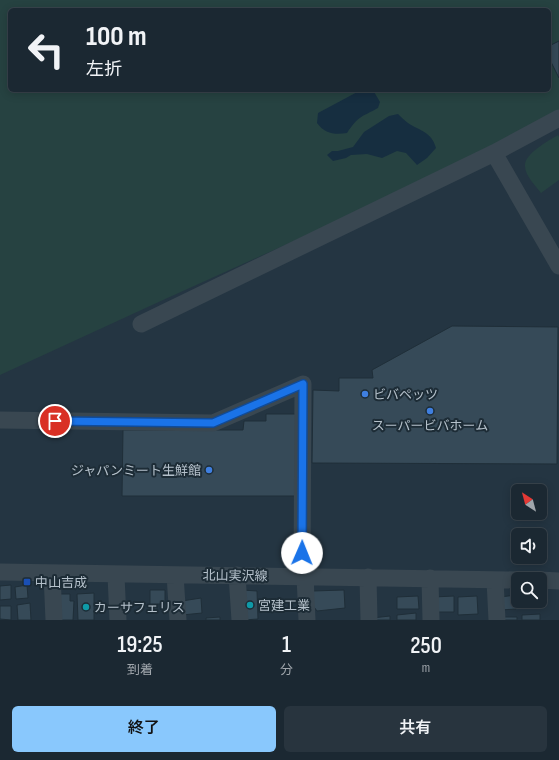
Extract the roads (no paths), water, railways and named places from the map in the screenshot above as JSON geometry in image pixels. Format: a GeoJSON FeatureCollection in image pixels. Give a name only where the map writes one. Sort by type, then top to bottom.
{"type":"FeatureCollection","features":[{"type":"Feature","properties":{"kind":"street"},"geometry":{"type":"LineString","coordinates":[[141,324],[494,153],[559,118]]}},
{"type":"Feature","properties":{"kind":"street"},"geometry":{"type":"LineString","coordinates":[[494,153],[559,266]]}},
{"type":"Feature","properties":{"kind":"street"},"geometry":{"type":"LineString","coordinates":[[0,420],[213,423],[303,384],[304,576],[307,620]]}},
{"type":"Feature","properties":{"kind":"street","name":"北山実沢線"},"geometry":{"type":"LineString","coordinates":[[0,572],[511,580]]}},
{"type":"Feature","properties":{"kind":"street"},"geometry":{"type":"LineString","coordinates":[[52,574],[54,620]]}},
{"type":"Feature","properties":{"kind":"street"},"geometry":{"type":"LineString","coordinates":[[116,575],[118,620]]}},
{"type":"Feature","properties":{"kind":"street"},"geometry":{"type":"LineString","coordinates":[[175,575],[178,620]]}},
{"type":"Feature","properties":{"kind":"street"},"geometry":{"type":"LineString","coordinates":[[237,575],[240,620]]}},
{"type":"Feature","properties":{"kind":"street"},"geometry":{"type":"LineString","coordinates":[[368,577],[369,620]]}},
{"type":"Feature","properties":{"kind":"street"},"geometry":{"type":"LineString","coordinates":[[430,578],[431,620]]}},
{"type":"Feature","properties":{"kind":"street"},"geometry":{"type":"LineString","coordinates":[[495,580],[497,620]]}},
{"type":"Feature","properties":{"kind":"street"},"geometry":{"type":"LineString","coordinates":[[547,580],[559,581]]}},
{"type":"Feature","properties":{"kind":"water"},"geometry":{"type":"Polygon","coordinates":[[[357,92],[374,92],[380,102],[378,108],[364,115],[351,127],[347,133],[338,134],[327,132],[317,123],[318,113],[357,92]]]}},
{"type":"Feature","properties":{"kind":"water"},"geometry":{"type":"Polygon","coordinates":[[[398,114],[408,123],[429,135],[432,138],[436,148],[427,158],[417,165],[406,153],[397,151],[382,158],[367,154],[351,155],[346,158],[333,161],[327,155],[332,151],[353,147],[364,132],[389,116],[398,114]]]}},
{"type":"Feature","properties":{"kind":"place","name":"ビバペッツ"},"geometry":{"type":"Point","coordinates":[365,394]}},
{"type":"Feature","properties":{"kind":"place","name":"スーパービバホーム"},"geometry":{"type":"Point","coordinates":[430,411]}},
{"type":"Feature","properties":{"kind":"place","name":"ジャパンミート生鮮館"},"geometry":{"type":"Point","coordinates":[209,470]}},
{"type":"Feature","properties":{"kind":"place","name":"中山吉成"},"geometry":{"type":"Point","coordinates":[27,582]}},
{"type":"Feature","properties":{"kind":"place","name":"宮建工業"},"geometry":{"type":"Point","coordinates":[250,605]}},
{"type":"Feature","properties":{"kind":"place","name":"カーサフェリス"},"geometry":{"type":"Point","coordinates":[86,607]}}]}
